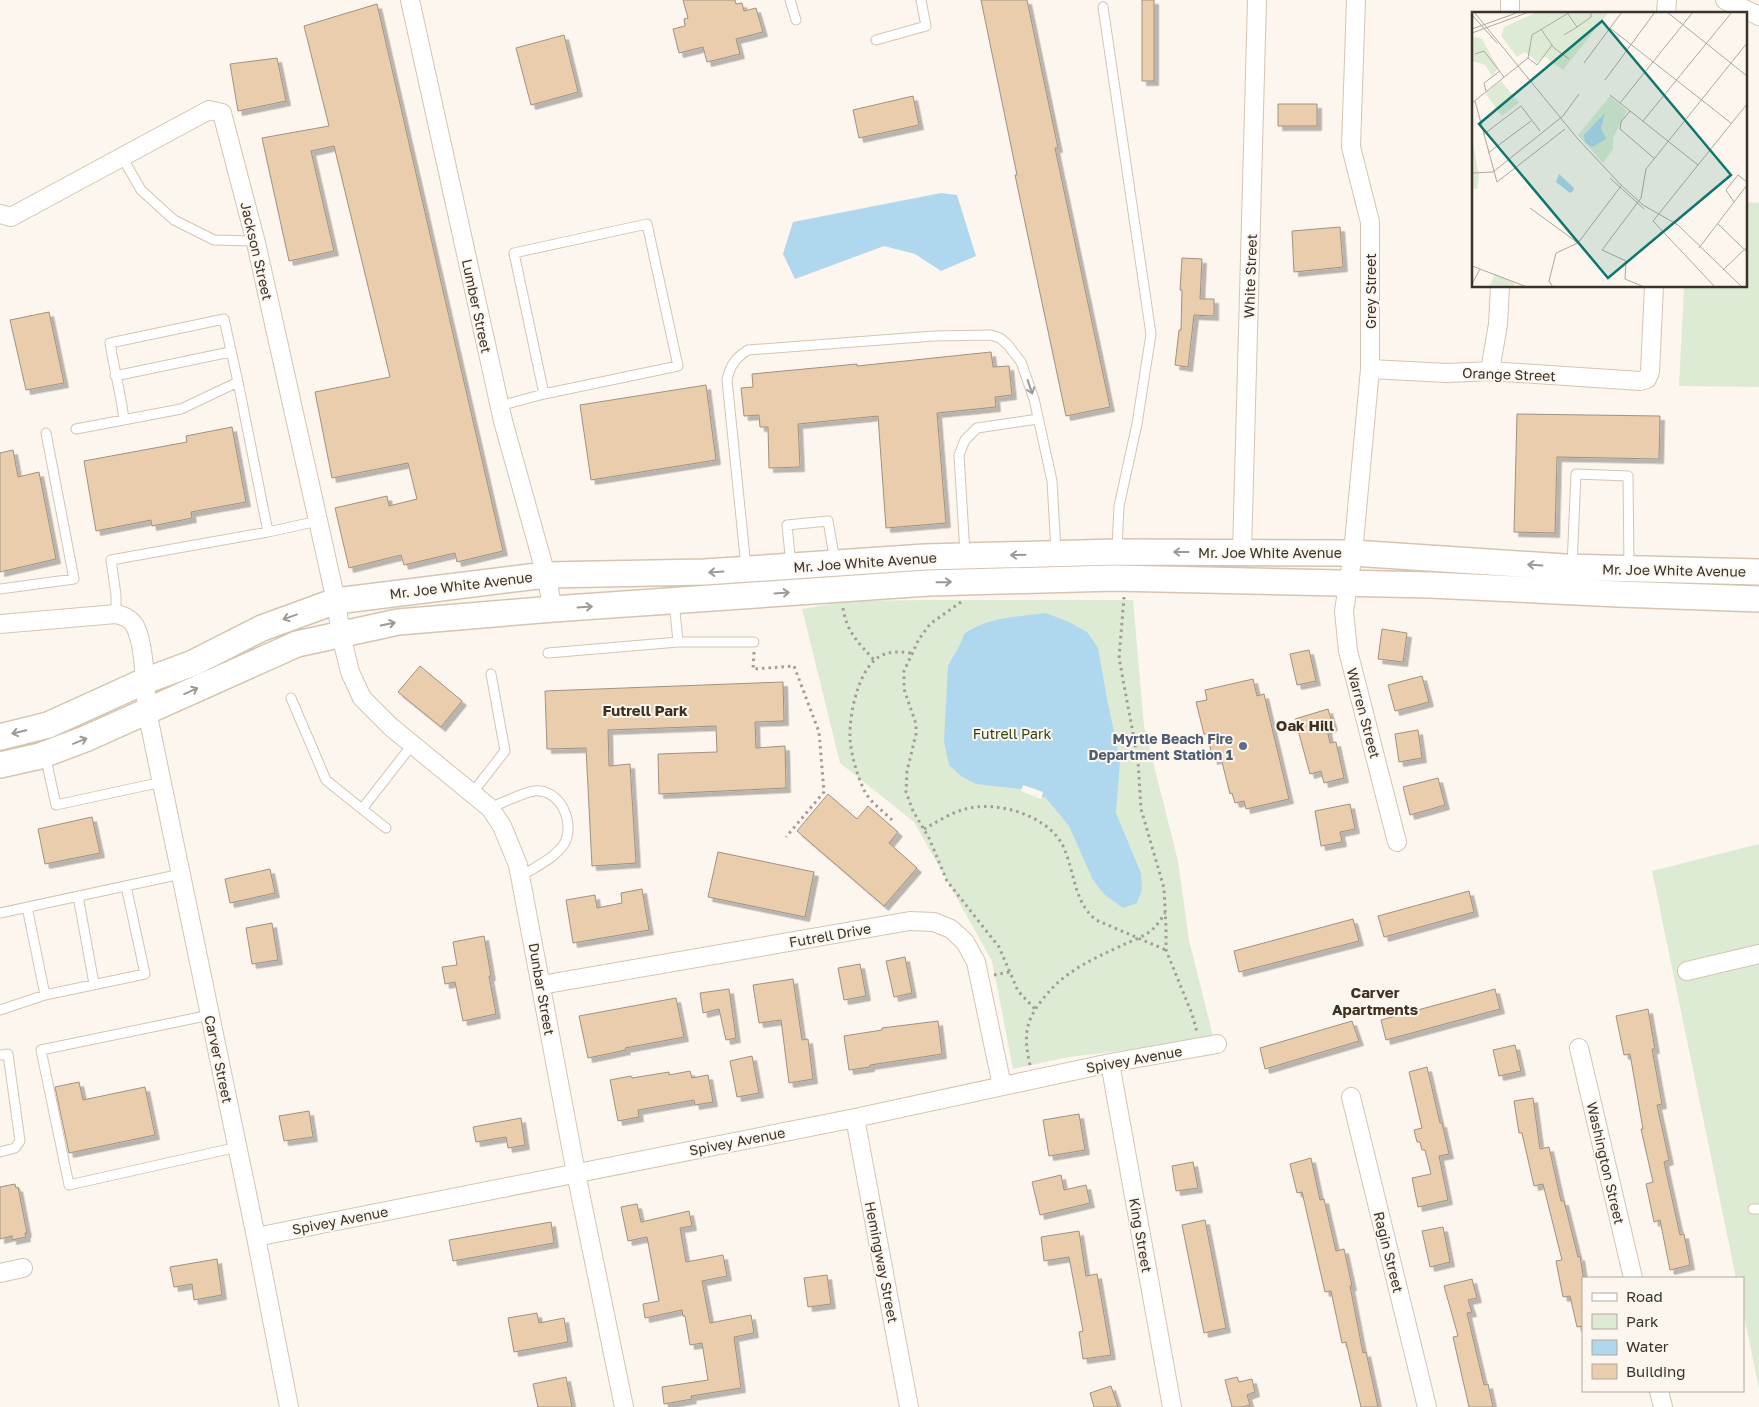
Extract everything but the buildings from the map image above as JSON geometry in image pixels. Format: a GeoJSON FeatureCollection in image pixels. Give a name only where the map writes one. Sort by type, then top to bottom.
{"type":"FeatureCollection","features":[{"type":"Feature","properties":{"kind":"main road","name":"Mr. Joe White Avenue"},"geometry":{"type":"LineString","coordinates":[[0,736],[48,725],[145,681],[193,663],[262,628],[336,601],[546,575],[705,572],[925,557],[1117,552],[1354,553],[1572,568],[1759,572]]}},
{"type":"Feature","properties":{"kind":"main road","name":"Mr. Joe White Avenue"},"geometry":{"type":"LineString","coordinates":[[0,765],[45,755],[297,644],[398,622],[553,609],[928,583],[1126,578],[1431,585],[1618,594],[1759,598]]}},
{"type":"Feature","properties":{"kind":"street","name":"Lumber Street"},"geometry":{"type":"LineString","coordinates":[[410,0],[499,406],[546,575],[553,609]]}},
{"type":"Feature","properties":{"kind":"street","name":"White Street"},"geometry":{"type":"LineString","coordinates":[[1242,552],[1257,0]]}},
{"type":"Feature","properties":{"kind":"street","name":"Grey Street"},"geometry":{"type":"LineString","coordinates":[[1348,583],[1354,553],[1370,369],[1370,222],[1351,147],[1356,0]]}},
{"type":"Feature","properties":{"kind":"street"},"geometry":{"type":"LineString","coordinates":[[1725,0],[1759,16]]}},
{"type":"Feature","properties":{"kind":"street","name":"Jackson Street"},"geometry":{"type":"LineString","coordinates":[[0,214],[11,217],[209,110],[222,113],[255,241],[336,601],[341,634]]}},
{"type":"Feature","properties":{"kind":"street"},"geometry":{"type":"LineString","coordinates":[[1490,371],[1498,324],[1500,288]]}},
{"type":"Feature","properties":{"kind":"street","name":"Orange Street"},"geometry":{"type":"LineString","coordinates":[[1370,369],[1447,373],[1490,371],[1640,382],[1647,379],[1650,372],[1654,288]]}},
{"type":"Feature","properties":{"kind":"street","name":"Warren Street"},"geometry":{"type":"LineString","coordinates":[[1348,583],[1344,611],[1348,651],[1397,842]]}},
{"type":"Feature","properties":{"kind":"street"},"geometry":{"type":"LineString","coordinates":[[0,624],[116,614]]}},
{"type":"Feature","properties":{"kind":"street","name":"Carver Street"},"geometry":{"type":"LineString","coordinates":[[116,614],[125,616],[134,625],[140,638],[147,711],[238,1147],[289,1407]]}},
{"type":"Feature","properties":{"kind":"street","name":"Dunbar Street"},"geometry":{"type":"LineString","coordinates":[[341,634],[350,672],[362,698],[391,727],[473,792],[490,808],[502,826],[518,864],[576,1173],[624,1407]]}},
{"type":"Feature","properties":{"kind":"street","name":"Futrell Drive"},"geometry":{"type":"LineString","coordinates":[[542,985],[910,921],[934,922],[951,929],[965,942],[976,962],[1002,1086]]}},
{"type":"Feature","properties":{"kind":"street"},"geometry":{"type":"LineString","coordinates":[[1687,971],[1759,954]]}},
{"type":"Feature","properties":{"kind":"street","name":"Spivey Avenue"},"geometry":{"type":"LineString","coordinates":[[256,1237],[855,1118],[1110,1063],[1209,1045]]}},
{"type":"Feature","properties":{"kind":"street","name":"Washington Street"},"geometry":{"type":"LineString","coordinates":[[1579,1048],[1633,1277]]}},
{"type":"Feature","properties":{"kind":"street","name":"King Street"},"geometry":{"type":"LineString","coordinates":[[1110,1063],[1172,1407]]}},
{"type":"Feature","properties":{"kind":"street","name":"Ragin Street"},"geometry":{"type":"LineString","coordinates":[[1351,1097],[1427,1407]]}},
{"type":"Feature","properties":{"kind":"street","name":"Hemingway Street"},"geometry":{"type":"LineString","coordinates":[[855,1118],[909,1407]]}},
{"type":"Feature","properties":{"kind":"street"},"geometry":{"type":"LineString","coordinates":[[0,1272],[23,1268]]}},
{"type":"Feature","properties":{"kind":"street"},"geometry":{"type":"LineString","coordinates":[[1659,1392],[1663,1407]]}},
{"type":"Feature","properties":{"kind":"lane"},"geometry":{"type":"LineString","coordinates":[[790,0],[796,20]]}},
{"type":"Feature","properties":{"kind":"lane"},"geometry":{"type":"LineString","coordinates":[[876,40],[926,26],[921,0]]}},
{"type":"Feature","properties":{"kind":"lane"},"geometry":{"type":"LineString","coordinates":[[1103,7],[1151,334],[1137,424],[1119,506],[1117,552]]}},
{"type":"Feature","properties":{"kind":"lane"},"geometry":{"type":"LineString","coordinates":[[122,157],[141,190],[174,220],[214,240],[255,241]]}},
{"type":"Feature","properties":{"kind":"lane"},"geometry":{"type":"LineString","coordinates":[[499,406],[544,394],[678,366],[647,224],[514,253],[544,394]]}},
{"type":"Feature","properties":{"kind":"lane"},"geometry":{"type":"LineString","coordinates":[[124,420],[122,400],[110,343],[224,319],[268,532]]}},
{"type":"Feature","properties":{"kind":"lane"},"geometry":{"type":"LineString","coordinates":[[746,570],[728,380],[730,367],[741,354],[748,350],[934,336],[991,335],[1000,338],[1008,345],[1021,362],[1034,399],[1052,481],[1056,554]]}},
{"type":"Feature","properties":{"kind":"lane"},"geometry":{"type":"LineString","coordinates":[[116,376],[230,352]]}},
{"type":"Feature","properties":{"kind":"lane"},"geometry":{"type":"LineString","coordinates":[[76,429],[181,409],[238,382]]}},
{"type":"Feature","properties":{"kind":"lane"},"geometry":{"type":"LineString","coordinates":[[965,556],[959,454],[965,440],[977,428],[1038,419]]}},
{"type":"Feature","properties":{"kind":"lane"},"geometry":{"type":"LineString","coordinates":[[0,589],[74,579],[46,433]]}},
{"type":"Feature","properties":{"kind":"lane"},"geometry":{"type":"LineString","coordinates":[[1572,568],[1576,474],[1628,476],[1629,569]]}},
{"type":"Feature","properties":{"kind":"lane"},"geometry":{"type":"LineString","coordinates":[[116,614],[116,595],[111,560],[268,532],[318,521]]}},
{"type":"Feature","properties":{"kind":"lane"},"geometry":{"type":"LineString","coordinates":[[791,566],[787,525],[828,521],[836,563]]}},
{"type":"Feature","properties":{"kind":"lane"},"geometry":{"type":"LineString","coordinates":[[674,601],[678,642]]}},
{"type":"Feature","properties":{"kind":"lane"},"geometry":{"type":"LineString","coordinates":[[548,652],[678,642],[754,642]]}},
{"type":"Feature","properties":{"kind":"lane"},"geometry":{"type":"LineString","coordinates":[[473,792],[505,751],[492,674]]}},
{"type":"Feature","properties":{"kind":"lane"},"geometry":{"type":"LineString","coordinates":[[291,698],[326,780],[386,828]]}},
{"type":"Feature","properties":{"kind":"lane"},"geometry":{"type":"LineString","coordinates":[[362,808],[412,745]]}},
{"type":"Feature","properties":{"kind":"lane"},"geometry":{"type":"LineString","coordinates":[[45,755],[56,805],[162,782]]}},
{"type":"Feature","properties":{"kind":"lane"},"geometry":{"type":"LineString","coordinates":[[490,808],[534,791],[547,792],[556,798],[563,809],[568,823],[568,833],[564,844],[554,855],[521,876]]}},
{"type":"Feature","properties":{"kind":"lane"},"geometry":{"type":"LineString","coordinates":[[0,913],[181,874]]}},
{"type":"Feature","properties":{"kind":"lane"},"geometry":{"type":"LineString","coordinates":[[0,1010],[45,995],[145,974],[126,886]]}},
{"type":"Feature","properties":{"kind":"lane"},"geometry":{"type":"LineString","coordinates":[[78,896],[94,984]]}},
{"type":"Feature","properties":{"kind":"lane"},"geometry":{"type":"LineString","coordinates":[[27,907],[45,995]]}},
{"type":"Feature","properties":{"kind":"lane"},"geometry":{"type":"LineString","coordinates":[[210,1015],[42,1050],[69,1185],[238,1147]]}},
{"type":"Feature","properties":{"kind":"lane"},"geometry":{"type":"LineString","coordinates":[[0,1055],[8,1054],[20,1141],[15,1148],[0,1152]]}},
{"type":"Feature","properties":{"kind":"path"},"geometry":{"type":"LineString","coordinates":[[1126,578],[1120,658],[1138,760],[1141,810],[1164,888],[1166,950],[1192,1014],[1209,1045]]}},
{"type":"Feature","properties":{"kind":"path"},"geometry":{"type":"LineString","coordinates":[[965,582],[959,605],[930,624],[911,653],[904,671],[904,689],[916,724],[916,734],[907,771],[906,792],[913,812],[929,838],[947,881],[999,946],[1018,992],[1035,1009]]}},
{"type":"Feature","properties":{"kind":"path"},"geometry":{"type":"LineString","coordinates":[[841,590],[845,622],[852,636],[874,660]]}},
{"type":"Feature","properties":{"kind":"path"},"geometry":{"type":"LineString","coordinates":[[754,642],[754,669],[794,666],[819,732],[824,792],[786,837]]}},
{"type":"Feature","properties":{"kind":"path"},"geometry":{"type":"LineString","coordinates":[[892,820],[864,791],[856,767],[850,738],[854,701],[865,673],[874,660],[884,654],[911,653]]}},
{"type":"Feature","properties":{"kind":"path"},"geometry":{"type":"LineString","coordinates":[[924,829],[967,808],[993,807],[1020,812],[1041,821],[1053,830],[1064,847],[1081,903],[1088,913],[1096,920],[1166,950]]}},
{"type":"Feature","properties":{"kind":"path"},"geometry":{"type":"LineString","coordinates":[[1033,1079],[1025,1037],[1028,1023],[1035,1009],[1052,987],[1079,966],[1138,938],[1153,928],[1166,912]]}},
{"type":"Feature","properties":{"kind":"green space"},"geometry":{"type":"Polygon","coordinates":[[[1746,202],[1759,203],[1759,387],[1679,386],[1684,288],[1746,288],[1746,202]]]}},
{"type":"Feature","properties":{"kind":"green space","name":"Futrell Park"},"geometry":{"type":"Polygon","coordinates":[[[1133,600],[1144,726],[1178,861],[1189,940],[1213,1036],[1195,1042],[1069,1057],[1013,1069],[992,961],[914,822],[840,763],[802,609],[846,601],[1133,600]]]}},
{"type":"Feature","properties":{"kind":"green space"},"geometry":{"type":"Polygon","coordinates":[[[1759,844],[1759,1389],[1744,1316],[1744,1277],[1736,1277],[1652,871],[1759,844]]]}},
{"type":"Feature","properties":{"kind":"water"},"geometry":{"type":"Polygon","coordinates":[[[941,193],[957,195],[976,256],[941,271],[915,254],[884,246],[795,279],[783,254],[793,222],[941,193]]]}},
{"type":"Feature","properties":{"kind":"water"},"geometry":{"type":"Polygon","coordinates":[[[1046,613],[1069,622],[1087,632],[1098,648],[1120,761],[1116,813],[1141,873],[1142,889],[1137,903],[1123,908],[1104,894],[1093,880],[1069,826],[1046,798],[1021,789],[976,784],[961,776],[949,765],[944,741],[948,666],[964,634],[973,628],[993,621],[1046,613]]]}},
{"type":"Feature","properties":{"kind":"pier"},"geometry":{"type":"Polygon","coordinates":[[[1023,785],[1043,792],[1041,799],[1021,791],[1023,785]]]}},
{"type":"Feature","properties":{"kind":"place","name":"Myrtle Beach Fire Department Station 1"},"geometry":{"type":"Point","coordinates":[1243,746]}},
{"type":"Feature","properties":{"kind":"district","name":"Futrell Park"},"geometry":{"type":"Point","coordinates":[645,710]}},
{"type":"Feature","properties":{"kind":"district","name":"Oak Hill"},"geometry":{"type":"Point","coordinates":[1305,725]}},
{"type":"Feature","properties":{"kind":"district","name":"Carver Apartments"},"geometry":{"type":"Point","coordinates":[1375,1000]}}]}
